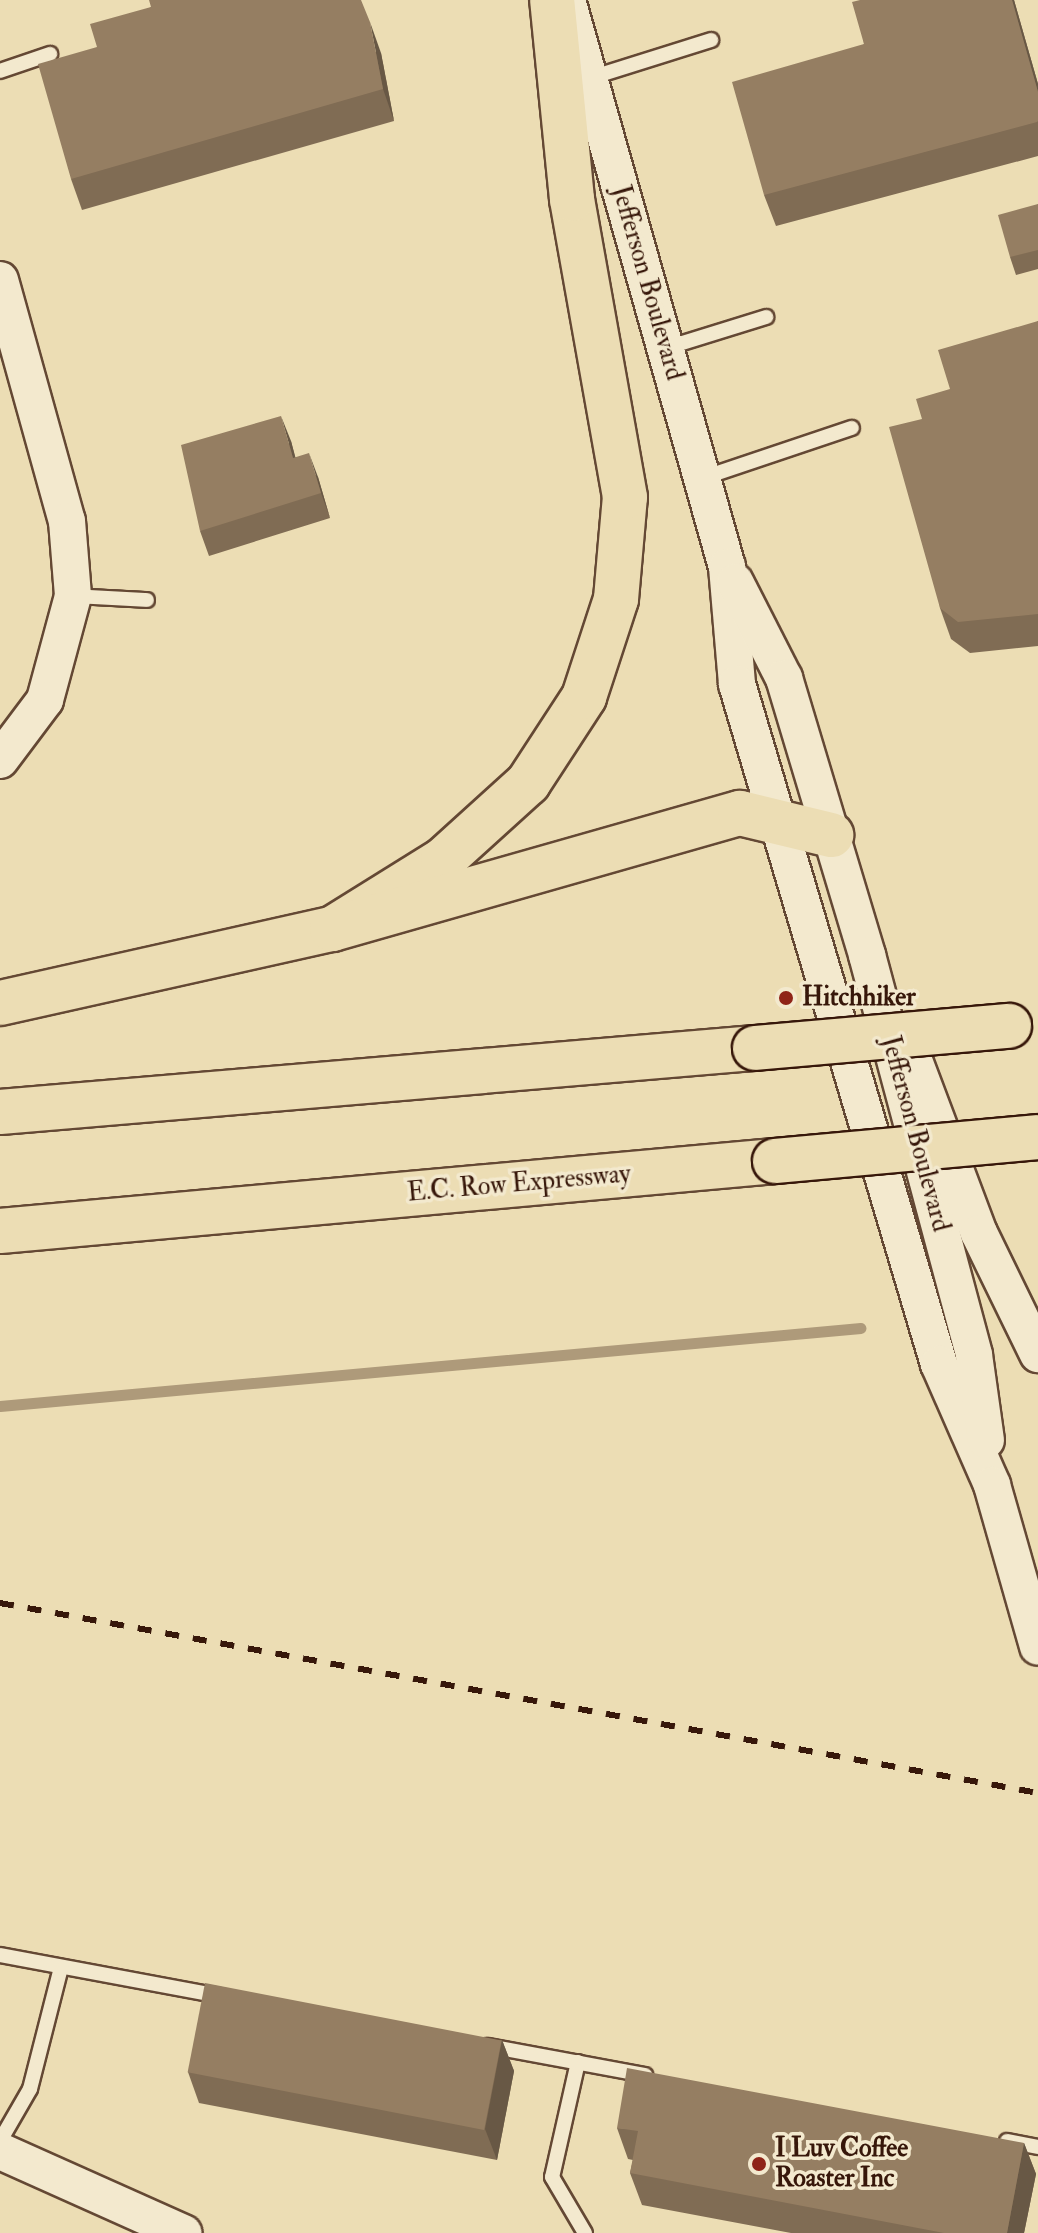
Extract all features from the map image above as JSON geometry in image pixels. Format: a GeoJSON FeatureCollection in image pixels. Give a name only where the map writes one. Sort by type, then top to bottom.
{"type":"FeatureCollection","features":[{"type":"Feature","properties":{"kind":"highway"},"geometry":{"type":"LineString","coordinates":[[332,929],[443,860],[528,783],[584,697],[616,599],[625,497],[572,199],[552,0]]}},
{"type":"Feature","properties":{"kind":"highway"},"geometry":{"type":"LineString","coordinates":[[0,1003],[332,929],[740,813],[779,819],[831,835]]}},
{"type":"Feature","properties":{"kind":"highway"},"geometry":{"type":"LineString","coordinates":[[0,1112],[1024,1025]]}},
{"type":"Feature","properties":{"kind":"highway","name":"E.C. Row Expressway"},"geometry":{"type":"LineString","coordinates":[[0,1231],[1038,1137]]}},
{"type":"Feature","properties":{"kind":"street","name":"Jefferson Boulevard"},"geometry":{"type":"LineString","coordinates":[[567,0],[727,567],[737,684],[939,1364],[992,1485],[1038,1646]]}},
{"type":"Feature","properties":{"kind":"street"},"geometry":{"type":"LineString","coordinates":[[0,280],[67,521],[73,596],[45,700],[0,760]]}},
{"type":"Feature","properties":{"kind":"street","name":"Jefferson Boulevard"},"geometry":{"type":"LineString","coordinates":[[727,567],[784,678],[867,955],[974,1355],[992,1485]]}},
{"type":"Feature","properties":{"kind":"street"},"geometry":{"type":"LineString","coordinates":[[867,955],[939,1117],[979,1233],[1038,1354]]}},
{"type":"Feature","properties":{"kind":"street"},"geometry":{"type":"LineString","coordinates":[[0,2151],[183,2233]]}},
{"type":"Feature","properties":{"kind":"lane"},"geometry":{"type":"LineString","coordinates":[[589,78],[711,40]]}},
{"type":"Feature","properties":{"kind":"lane"},"geometry":{"type":"LineString","coordinates":[[0,71],[50,54]]}},
{"type":"Feature","properties":{"kind":"lane"},"geometry":{"type":"LineString","coordinates":[[666,348],[766,317]]}},
{"type":"Feature","properties":{"kind":"lane"},"geometry":{"type":"LineString","coordinates":[[702,478],[852,428]]}},
{"type":"Feature","properties":{"kind":"lane"},"geometry":{"type":"LineString","coordinates":[[73,596],[147,600]]}},
{"type":"Feature","properties":{"kind":"lane"},"geometry":{"type":"LineString","coordinates":[[0,1955],[234,1999]]}},
{"type":"Feature","properties":{"kind":"lane"},"geometry":{"type":"LineString","coordinates":[[0,2141],[30,2089],[61,1967]]}},
{"type":"Feature","properties":{"kind":"lane"},"geometry":{"type":"LineString","coordinates":[[469,2042],[670,2079]]}},
{"type":"Feature","properties":{"kind":"lane"},"geometry":{"type":"LineString","coordinates":[[578,2062],[552,2177],[585,2233]]}},
{"type":"Feature","properties":{"kind":"lane"},"geometry":{"type":"LineString","coordinates":[[992,2139],[1038,2147]]}},
{"type":"Feature","properties":{"kind":"building"},"geometry":{"type":"Polygon","coordinates":[[[149,0],[361,0],[370,22],[383,89],[71,179],[38,64],[97,47],[90,24],[151,7],[149,0]]]}},
{"type":"Feature","properties":{"kind":"building"},"geometry":{"type":"Polygon","coordinates":[[[1012,0],[1038,92],[1038,121],[764,195],[732,82],[864,44],[852,2],[1012,0]]]}},
{"type":"Feature","properties":{"kind":"building"},"geometry":{"type":"Polygon","coordinates":[[[1038,204],[1038,250],[1010,257],[998,215],[1038,204]]]}},
{"type":"Feature","properties":{"kind":"building"},"geometry":{"type":"Polygon","coordinates":[[[1038,321],[1038,614],[958,622],[940,608],[889,427],[922,419],[916,399],[950,389],[938,350],[1038,321]]]}},
{"type":"Feature","properties":{"kind":"building"},"geometry":{"type":"Polygon","coordinates":[[[281,416],[293,458],[309,453],[321,493],[200,531],[181,445],[281,416]]]}},
{"type":"Feature","properties":{"kind":"building"},"geometry":{"type":"Polygon","coordinates":[[[205,1983],[501,2041],[484,2130],[188,2072],[205,1983]]]}},
{"type":"Feature","properties":{"kind":"building"},"geometry":{"type":"Polygon","coordinates":[[[627,2068],[1024,2143],[1007,2233],[944,2233],[630,2173],[638,2131],[617,2128],[627,2068]]]}},
{"type":"Feature","properties":{"kind":"waterway"},"geometry":{"type":"LineString","coordinates":[[0,1406],[860,1328]]}},
{"type":"Feature","properties":{"kind":"railway"},"geometry":{"type":"LineString","coordinates":[[0,1603],[1038,1793]]}},
{"type":"Feature","properties":{"kind":"place","name":"Hitchhiker"},"geometry":{"type":"Point","coordinates":[786,998]}},
{"type":"Feature","properties":{"kind":"place","name":"I Luv Coffee Roaster Inc"},"geometry":{"type":"Point","coordinates":[759,2164]}}]}
